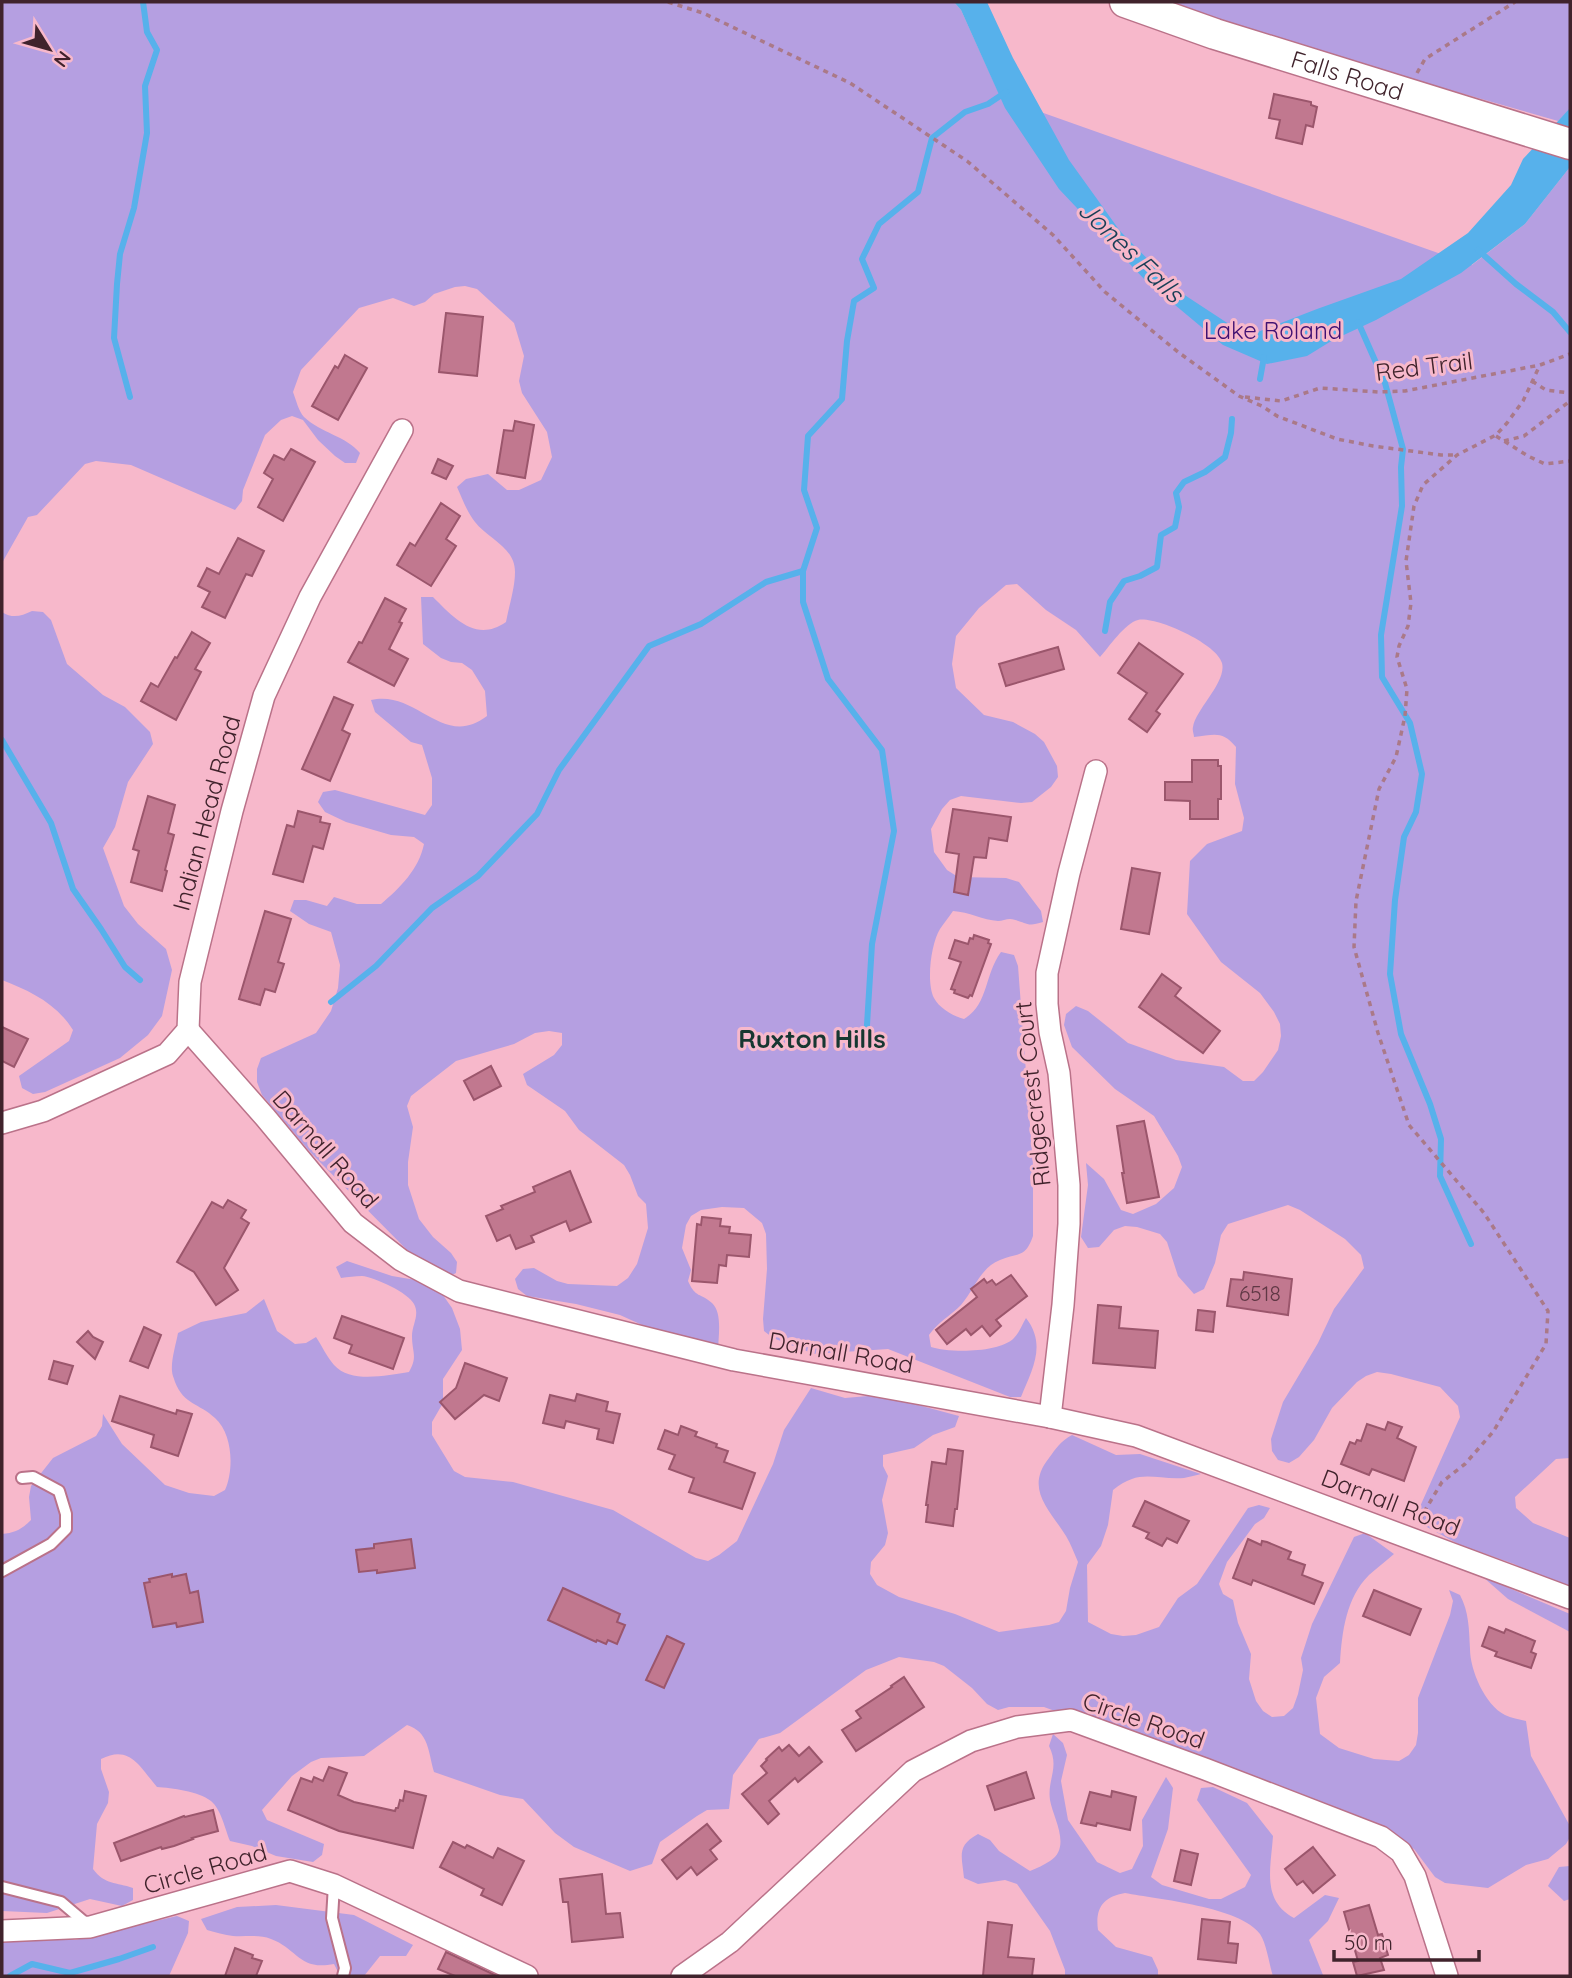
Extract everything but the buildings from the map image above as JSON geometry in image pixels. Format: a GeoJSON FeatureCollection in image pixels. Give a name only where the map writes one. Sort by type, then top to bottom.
{"type":"FeatureCollection","features":[{"type":"Feature","properties":{"kind":"main road","name":"Falls Road"},"geometry":{"type":"LineString","coordinates":[[1125,2],[1215,34],[1570,144]]}},
{"type":"Feature","properties":{"kind":"street","name":"Indian Head Road"},"geometry":{"type":"LineString","coordinates":[[188,1030],[190,982],[232,811],[264,696],[310,597],[402,430]]}},
{"type":"Feature","properties":{"kind":"street","name":"Ridgecrest Court"},"geometry":{"type":"LineString","coordinates":[[1050,1417],[1063,1306],[1069,1185],[1059,1073],[1047,1004],[1047,973],[1069,873],[1096,771]]}},
{"type":"Feature","properties":{"kind":"street"},"geometry":{"type":"LineString","coordinates":[[2,1123],[43,1111],[167,1054],[188,1030]]}},
{"type":"Feature","properties":{"kind":"street","name":"Darnall Road"},"geometry":{"type":"LineString","coordinates":[[188,1030],[353,1223],[401,1260],[459,1291],[734,1360],[1050,1417],[1136,1436],[1570,1598]]}},
{"type":"Feature","properties":{"kind":"street","name":"Circle Road"},"geometry":{"type":"LineString","coordinates":[[682,1976],[730,1942],[913,1771],[971,1741],[1017,1727],[1071,1720],[1381,1838],[1401,1852],[1415,1877],[1447,1976]]}},
{"type":"Feature","properties":{"kind":"street","name":"Circle Road"},"geometry":{"type":"LineString","coordinates":[[2,1931],[90,1927],[290,1871],[334,1885],[527,1976]]}},
{"type":"Feature","properties":{"kind":"lane"},"geometry":{"type":"LineString","coordinates":[[2,1571],[51,1544],[66,1529],[66,1514],[60,1491],[33,1477],[22,1478]]}},
{"type":"Feature","properties":{"kind":"lane"},"geometry":{"type":"LineString","coordinates":[[334,1885],[332,1918],[345,1968],[343,1976]]}},
{"type":"Feature","properties":{"kind":"lane"},"geometry":{"type":"LineString","coordinates":[[2,1887],[61,1902],[90,1927]]}},
{"type":"Feature","properties":{"kind":"path"},"geometry":{"type":"LineString","coordinates":[[668,2],[703,13],[850,83],[967,161],[1053,234],[1105,292],[1178,352],[1239,396],[1277,416],[1337,439],[1441,455],[1457,454],[1496,435],[1522,401],[1540,365]]}},
{"type":"Feature","properties":{"kind":"path"},"geometry":{"type":"LineString","coordinates":[[1406,93],[1425,59],[1516,2]]}},
{"type":"Feature","properties":{"kind":"path","name":"Red Trail"},"geometry":{"type":"LineString","coordinates":[[1239,396],[1281,401],[1320,388],[1405,391],[1540,365],[1570,354]]}},
{"type":"Feature","properties":{"kind":"path"},"geometry":{"type":"LineString","coordinates":[[1532,381],[1546,390],[1570,393]]}},
{"type":"Feature","properties":{"kind":"path"},"geometry":{"type":"LineString","coordinates":[[1504,441],[1524,436],[1570,401]]}},
{"type":"Feature","properties":{"kind":"path"},"geometry":{"type":"LineString","coordinates":[[1496,435],[1545,464],[1570,461]]}},
{"type":"Feature","properties":{"kind":"path"},"geometry":{"type":"LineString","coordinates":[[1413,1539],[1424,1512],[1443,1482],[1465,1464],[1493,1432],[1546,1344],[1548,1311],[1484,1213],[1409,1125],[1378,1033],[1354,947],[1356,901],[1380,789],[1396,757],[1405,716],[1407,689],[1397,657],[1408,626],[1410,603],[1406,561],[1414,506],[1423,485],[1457,454]]}},
{"type":"Feature","properties":{"kind":"green space","name":"Lake Roland"},"geometry":{"type":"Polygon","coordinates":[[[2,2],[954,2],[961,10],[1001,98],[1472,265],[1525,224],[1570,167],[1570,1458],[1556,1459],[1515,1497],[1516,1508],[1533,1523],[1570,1538],[1570,1590],[1565,1590],[1514,1564],[1460,1545],[1414,1520],[1460,1417],[1458,1406],[1440,1387],[1391,1374],[1377,1372],[1366,1376],[1332,1408],[1314,1440],[1299,1457],[1289,1463],[1278,1460],[1272,1451],[1271,1439],[1283,1402],[1318,1343],[1334,1309],[1364,1268],[1361,1255],[1345,1239],[1288,1205],[1228,1224],[1221,1235],[1215,1263],[1204,1289],[1194,1294],[1178,1276],[1167,1242],[1160,1234],[1125,1226],[1114,1230],[1099,1247],[1088,1248],[1081,1237],[1088,1185],[1086,1163],[1104,1179],[1121,1210],[1133,1214],[1156,1204],[1174,1188],[1182,1167],[1154,1116],[1115,1089],[1072,1047],[1064,1025],[1066,1014],[1076,1006],[1088,1011],[1128,1043],[1176,1060],[1224,1067],[1243,1081],[1254,1081],[1263,1072],[1278,1050],[1281,1036],[1280,1024],[1260,993],[1221,962],[1187,914],[1190,861],[1207,844],[1242,831],[1244,818],[1235,784],[1236,747],[1222,736],[1194,737],[1193,731],[1195,720],[1220,678],[1222,663],[1218,656],[1198,640],[1158,622],[1133,622],[1100,657],[1076,630],[1046,610],[1017,584],[1006,585],[979,608],[956,636],[952,664],[956,688],[984,715],[1013,722],[1035,734],[1044,742],[1057,766],[1058,777],[1051,787],[1032,802],[961,796],[950,800],[931,829],[934,852],[947,870],[958,877],[1006,878],[1019,882],[1041,911],[1043,922],[1026,924],[1010,919],[1000,921],[953,911],[937,935],[930,973],[936,1002],[955,1016],[964,1019],[978,1005],[1001,952],[1014,955],[1018,966],[1033,1165],[1033,1236],[1024,1252],[1000,1260],[987,1268],[961,1305],[929,1335],[931,1347],[961,1351],[998,1347],[1014,1338],[1026,1318],[1036,1338],[1037,1348],[1036,1358],[1021,1397],[1010,1397],[888,1349],[814,1354],[773,1338],[764,1331],[763,1319],[767,1269],[766,1234],[762,1223],[744,1208],[701,1210],[691,1216],[686,1225],[682,1248],[691,1270],[688,1281],[696,1293],[712,1303],[718,1313],[718,1352],[684,1344],[620,1315],[527,1296],[518,1289],[515,1279],[523,1269],[534,1268],[568,1284],[617,1286],[628,1278],[637,1264],[648,1228],[646,1204],[638,1196],[624,1165],[579,1130],[565,1111],[527,1085],[523,1074],[554,1055],[562,1045],[562,1033],[535,1033],[514,1044],[456,1061],[411,1096],[407,1106],[413,1127],[408,1185],[419,1219],[457,1262],[456,1273],[446,1278],[407,1250],[310,1152],[262,1095],[257,1082],[257,1069],[261,1058],[316,1033],[331,1011],[338,988],[340,965],[331,932],[309,924],[290,911],[294,900],[306,900],[327,906],[334,897],[357,904],[381,904],[408,877],[418,862],[424,844],[414,837],[391,835],[346,822],[325,812],[318,802],[323,792],[335,790],[425,815],[432,805],[432,778],[422,745],[411,742],[375,712],[371,700],[387,699],[402,703],[443,723],[457,726],[471,725],[487,716],[485,691],[472,670],[462,663],[441,658],[423,644],[421,597],[433,597],[457,620],[475,629],[495,628],[506,622],[514,584],[514,563],[506,550],[475,522],[457,487],[466,479],[488,474],[507,490],[519,490],[541,480],[552,457],[547,432],[522,393],[519,381],[524,356],[514,323],[477,289],[455,287],[434,294],[425,302],[414,306],[393,298],[359,308],[301,370],[293,392],[304,417],[348,442],[360,453],[356,463],[345,463],[335,456],[303,420],[292,416],[281,420],[265,435],[243,490],[242,501],[235,510],[131,465],[96,461],[85,464],[37,515],[28,517],[2,563],[2,2]]]}},
{"type":"Feature","properties":{"kind":"green space"},"geometry":{"type":"Polygon","coordinates":[[[1172,2],[1570,2],[1570,111],[1558,121],[1230,27],[1172,2]]]}},
{"type":"Feature","properties":{"kind":"green space"},"geometry":{"type":"Polygon","coordinates":[[[32,611],[43,612],[51,620],[67,664],[103,695],[125,707],[150,732],[153,744],[128,782],[115,827],[103,848],[124,906],[138,924],[166,949],[172,970],[162,1016],[148,1035],[120,1058],[45,1092],[33,1094],[22,1088],[19,1076],[69,1041],[73,1030],[59,1012],[42,999],[2,980],[2,612],[17,616],[32,611]]]}},
{"type":"Feature","properties":{"kind":"green space"},"geometry":{"type":"Polygon","coordinates":[[[347,1261],[392,1276],[428,1282],[438,1288],[452,1308],[460,1329],[462,1350],[443,1379],[443,1403],[432,1422],[432,1435],[454,1471],[465,1477],[513,1482],[613,1510],[696,1558],[708,1561],[737,1541],[773,1464],[784,1430],[811,1388],[845,1398],[892,1398],[959,1416],[955,1427],[933,1435],[914,1448],[883,1455],[883,1466],[888,1476],[882,1500],[888,1533],[885,1545],[871,1562],[870,1574],[877,1585],[899,1597],[955,1614],[999,1632],[1059,1622],[1066,1611],[1078,1562],[1068,1539],[1042,1499],[1039,1480],[1042,1469],[1054,1451],[1072,1435],[1116,1455],[1140,1454],[1201,1474],[1184,1478],[1139,1477],[1113,1490],[1108,1525],[1101,1546],[1087,1565],[1088,1622],[1111,1634],[1136,1635],[1159,1627],[1178,1598],[1197,1584],[1248,1508],[1259,1505],[1270,1508],[1227,1562],[1219,1584],[1223,1594],[1233,1600],[1238,1623],[1251,1654],[1249,1679],[1256,1701],[1263,1711],[1272,1717],[1284,1716],[1293,1708],[1303,1670],[1301,1658],[1312,1624],[1354,1537],[1365,1533],[1394,1554],[1361,1584],[1350,1605],[1340,1663],[1324,1677],[1316,1698],[1320,1734],[1339,1748],[1374,1759],[1399,1761],[1409,1755],[1416,1745],[1418,1733],[1418,1698],[1450,1615],[1453,1601],[1449,1590],[1460,1595],[1465,1608],[1471,1657],[1480,1686],[1498,1710],[1507,1716],[1526,1721],[1531,1756],[1570,1826],[1570,1837],[1566,1844],[1548,1859],[1526,1865],[1488,1888],[1445,1883],[1435,1877],[1414,1849],[1296,1792],[1140,1733],[1104,1729],[1044,1707],[1009,1707],[998,1710],[987,1704],[944,1666],[899,1657],[866,1670],[780,1733],[759,1739],[733,1775],[729,1809],[707,1810],[697,1816],[660,1842],[652,1864],[630,1871],[574,1847],[555,1833],[523,1799],[500,1795],[434,1772],[424,1737],[407,1725],[364,1756],[321,1758],[311,1762],[292,1776],[262,1810],[267,1820],[324,1844],[322,1855],[313,1862],[276,1856],[230,1841],[220,1814],[211,1801],[192,1792],[157,1787],[139,1765],[127,1756],[111,1755],[101,1759],[101,1769],[109,1792],[108,1803],[97,1824],[93,1869],[106,1880],[133,1888],[133,1900],[122,1906],[90,1899],[47,1913],[2,1911],[2,1534],[18,1530],[31,1520],[31,1486],[53,1458],[96,1436],[102,1426],[103,1414],[122,1444],[165,1485],[189,1493],[214,1496],[225,1490],[231,1463],[225,1433],[215,1418],[187,1400],[179,1390],[172,1372],[178,1333],[201,1322],[246,1313],[264,1299],[277,1331],[295,1344],[306,1343],[316,1337],[331,1362],[341,1371],[370,1377],[409,1372],[414,1358],[414,1304],[391,1286],[374,1279],[362,1276],[341,1278],[336,1267],[347,1261]]]}},
{"type":"Feature","properties":{"kind":"green space"},"geometry":{"type":"Polygon","coordinates":[[[1483,1577],[1570,1614],[1570,1632],[1508,1599],[1483,1577]]]}},
{"type":"Feature","properties":{"kind":"green space"},"geometry":{"type":"Polygon","coordinates":[[[1053,1734],[1063,1743],[1067,1755],[1061,1781],[1068,1820],[1097,1862],[1120,1873],[1132,1869],[1143,1846],[1142,1820],[1166,1777],[1173,1788],[1168,1829],[1151,1877],[1162,1885],[1209,1899],[1221,1899],[1245,1887],[1251,1875],[1197,1800],[1201,1788],[1213,1787],[1247,1803],[1273,1836],[1270,1882],[1272,1892],[1284,1911],[1294,1918],[1325,1895],[1339,1898],[1328,1921],[1309,1940],[1323,1975],[1273,1976],[1262,1938],[1250,1925],[1217,1911],[1177,1901],[1125,1893],[1111,1897],[1102,1905],[1098,1915],[1098,1930],[1116,1947],[1152,1957],[1158,1976],[1065,1976],[1050,1931],[1017,1884],[1005,1880],[978,1884],[964,1878],[962,1858],[963,1847],[978,1834],[1030,1871],[1056,1855],[1060,1840],[1050,1800],[1053,1761],[1049,1746],[1053,1734]]]}},
{"type":"Feature","properties":{"kind":"green space"},"geometry":{"type":"Polygon","coordinates":[[[1570,1866],[1570,1899],[1564,1901],[1548,1886],[1559,1867],[1570,1866]]]}},
{"type":"Feature","properties":{"kind":"green space"},"geometry":{"type":"Polygon","coordinates":[[[276,1905],[354,1915],[413,1945],[406,1956],[380,1956],[364,1976],[340,1976],[334,1964],[306,1962],[280,1943],[266,1937],[233,1936],[207,1930],[201,1919],[237,1907],[276,1905]]]}},
{"type":"Feature","properties":{"kind":"green space"},"geometry":{"type":"Polygon","coordinates":[[[177,1916],[189,1921],[188,1933],[169,1976],[2,1976],[2,1942],[49,1933],[75,1940],[177,1916]]]}},
{"type":"Feature","properties":{"kind":"water","name":"Jones Falls"},"geometry":{"type":"Polygon","coordinates":[[[954,2],[987,2],[1013,58],[1069,160],[1120,231],[1180,292],[1238,330],[1255,333],[1401,279],[1468,233],[1511,185],[1523,159],[1570,108],[1570,167],[1525,224],[1461,273],[1307,356],[1267,364],[1223,345],[1145,280],[1059,189],[1005,108],[961,10],[954,2]]]}},
{"type":"Feature","properties":{"kind":"waterway"},"geometry":{"type":"LineString","coordinates":[[130,397],[114,338],[120,254],[134,208],[147,133],[145,86],[157,50],[147,32],[143,2]]}},
{"type":"Feature","properties":{"kind":"waterway"},"geometry":{"type":"LineString","coordinates":[[866,1041],[872,944],[894,831],[882,750],[828,679],[803,602],[803,571],[817,528],[804,490],[808,436],[842,399],[854,301],[874,288],[862,259],[879,224],[918,192],[932,138],[965,112],[988,104],[1006,92]]}},
{"type":"Feature","properties":{"kind":"waterway"},"geometry":{"type":"LineString","coordinates":[[1478,250],[1553,312],[1570,332]]}},
{"type":"Feature","properties":{"kind":"waterway"},"geometry":{"type":"LineString","coordinates":[[1358,322],[1385,383],[1403,449],[1402,506],[1381,635],[1382,677],[1410,723],[1422,774],[1416,812],[1404,837],[1395,900],[1390,974],[1401,1034],[1430,1104],[1441,1139],[1440,1176],[1471,1244]]}},
{"type":"Feature","properties":{"kind":"waterway"},"geometry":{"type":"LineString","coordinates":[[1260,379],[1264,357]]}},
{"type":"Feature","properties":{"kind":"waterway"},"geometry":{"type":"LineString","coordinates":[[1105,631],[1110,602],[1124,581],[1157,567],[1161,535],[1175,527],[1179,507],[1176,493],[1184,482],[1205,472],[1225,457],[1232,419]]}},
{"type":"Feature","properties":{"kind":"waterway"},"geometry":{"type":"LineString","coordinates":[[331,1002],[376,966],[432,908],[478,876],[537,814],[559,770],[649,646],[701,624],[766,582],[803,571]]}},
{"type":"Feature","properties":{"kind":"waterway"},"geometry":{"type":"LineString","coordinates":[[2,740],[51,823],[73,889],[125,967],[140,980]]}},
{"type":"Feature","properties":{"kind":"waterway"},"geometry":{"type":"LineString","coordinates":[[10,1976],[32,1964],[70,1973],[153,1947]]}},
{"type":"Feature","properties":{"kind":"district","name":"Ruxton Hills"},"geometry":{"type":"Point","coordinates":[812,1038]}}]}
